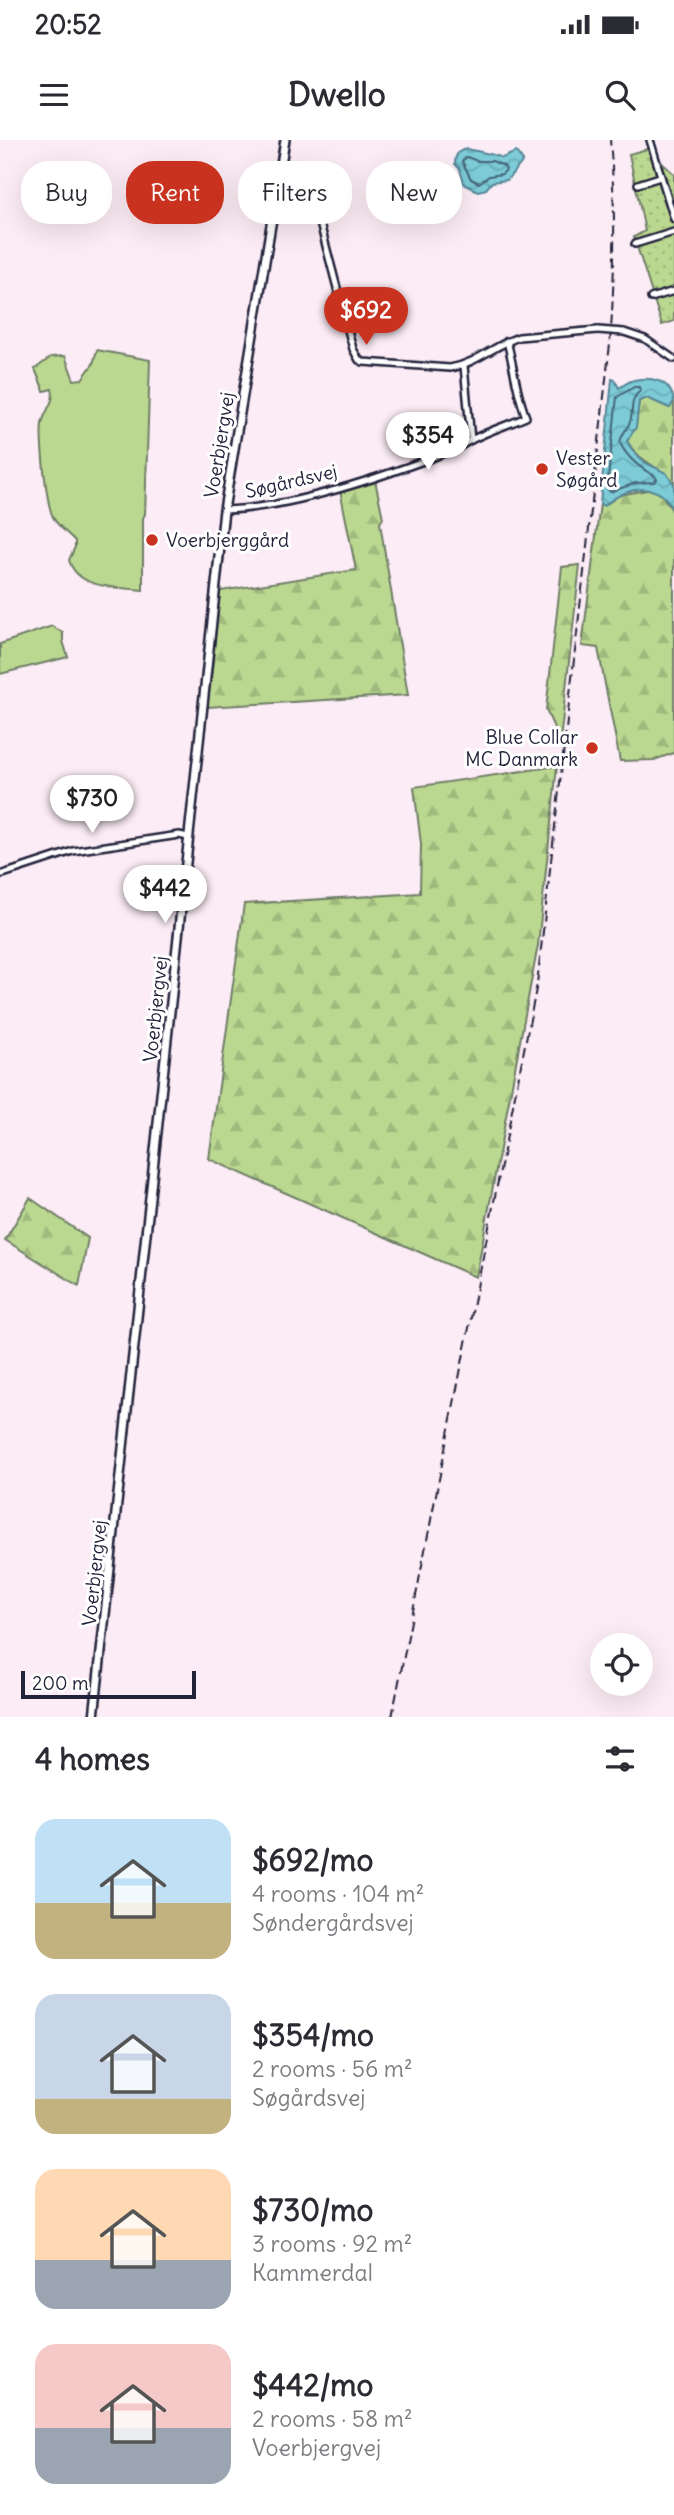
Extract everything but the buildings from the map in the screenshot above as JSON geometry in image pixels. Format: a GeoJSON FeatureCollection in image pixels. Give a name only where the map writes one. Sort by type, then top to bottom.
{"type":"FeatureCollection","features":[{"type":"Feature","properties":{"kind":"street","name":"Voerbjergvej"},"geometry":{"type":"LineString","coordinates":[[282,161],[285,140]]}},
{"type":"Feature","properties":{"kind":"street"},"geometry":{"type":"LineString","coordinates":[[650,140],[674,219]]}},
{"type":"Feature","properties":{"kind":"street"},"geometry":{"type":"LineString","coordinates":[[638,184],[660,177]]}},
{"type":"Feature","properties":{"kind":"street","name":"Voerbjergvej"},"geometry":{"type":"LineString","coordinates":[[94,1717],[224,510],[272,224]]}},
{"type":"Feature","properties":{"kind":"street"},"geometry":{"type":"LineString","coordinates":[[320,224],[353,349],[359,360],[370,364],[450,368],[464,366],[519,337],[598,330],[625,332],[645,339],[674,359]]}},
{"type":"Feature","properties":{"kind":"street"},"geometry":{"type":"LineString","coordinates":[[635,244],[674,232]]}},
{"type":"Feature","properties":{"kind":"street"},"geometry":{"type":"LineString","coordinates":[[651,298],[674,291]]}},
{"type":"Feature","properties":{"kind":"street","name":"Søgårdsvej"},"geometry":{"type":"LineString","coordinates":[[224,510],[318,494],[455,449],[526,417],[517,394],[514,366],[507,341]]}},
{"type":"Feature","properties":{"kind":"street"},"geometry":{"type":"LineString","coordinates":[[464,366],[471,440]]}},
{"type":"Feature","properties":{"kind":"street"},"geometry":{"type":"LineString","coordinates":[[0,875],[73,851],[179,835],[188,837]]}},
{"type":"Feature","properties":{"kind":"green space"},"geometry":{"type":"Polygon","coordinates":[[[647,149],[674,174],[674,321],[662,325],[634,237],[645,231],[629,154],[647,149]]]}},
{"type":"Feature","properties":{"kind":"green space"},"geometry":{"type":"Polygon","coordinates":[[[97,350],[150,360],[143,518],[143,590],[100,585],[81,577],[69,560],[75,541],[55,520],[50,510],[44,471],[42,424],[53,394],[52,389],[44,391],[35,369],[51,357],[65,356],[74,380],[82,379],[93,364],[97,350]]]}},
{"type":"Feature","properties":{"kind":"green space"},"geometry":{"type":"Polygon","coordinates":[[[647,398],[669,408],[674,401],[674,484],[663,472],[638,455],[627,441],[636,427],[639,401],[647,398]]]}},
{"type":"Feature","properties":{"kind":"green space"},"geometry":{"type":"Polygon","coordinates":[[[375,480],[383,518],[380,523],[408,695],[207,707],[220,591],[356,570],[340,490],[375,480]]]}},
{"type":"Feature","properties":{"kind":"green space"},"geometry":{"type":"Polygon","coordinates":[[[652,489],[662,495],[674,513],[674,753],[654,760],[620,761],[598,648],[582,646],[600,504],[605,505],[620,495],[652,489]]]}},
{"type":"Feature","properties":{"kind":"green space"},"geometry":{"type":"Polygon","coordinates":[[[580,565],[560,741],[546,710],[562,567],[580,565]]]}},
{"type":"Feature","properties":{"kind":"green space"},"geometry":{"type":"Polygon","coordinates":[[[52,626],[63,633],[68,657],[0,674],[0,644],[52,626]]]}},
{"type":"Feature","properties":{"kind":"green space"},"geometry":{"type":"Polygon","coordinates":[[[557,766],[538,945],[476,1277],[209,1159],[244,904],[420,893],[421,844],[414,787],[557,766]]]}},
{"type":"Feature","properties":{"kind":"green space"},"geometry":{"type":"Polygon","coordinates":[[[30,1198],[88,1238],[79,1286],[5,1240],[30,1198]]]}},
{"type":"Feature","properties":{"kind":"water"},"geometry":{"type":"Polygon","coordinates":[[[465,149],[502,158],[516,152],[523,161],[507,180],[492,182],[486,189],[478,191],[464,184],[462,161],[455,161],[460,151],[465,149]]]}},
{"type":"Feature","properties":{"kind":"water"},"geometry":{"type":"Polygon","coordinates":[[[612,379],[619,388],[634,380],[654,380],[665,385],[672,394],[674,401],[670,408],[647,398],[639,401],[636,427],[627,441],[646,463],[666,473],[674,484],[674,513],[661,495],[643,489],[623,494],[604,506],[600,504],[612,379]]]}},
{"type":"Feature","properties":{"kind":"railway"},"geometry":{"type":"LineString","coordinates":[[392,1717],[537,984],[610,344],[614,242],[610,140]]}},
{"type":"Feature","properties":{"kind":"place","name":"Vester Søgård"},"geometry":{"type":"Point","coordinates":[542,469]}},
{"type":"Feature","properties":{"kind":"place","name":"Voerbjerggård"},"geometry":{"type":"Point","coordinates":[152,540]}},
{"type":"Feature","properties":{"kind":"place","name":"Blue Collar MC Danmark"},"geometry":{"type":"Point","coordinates":[592,748]}}]}
